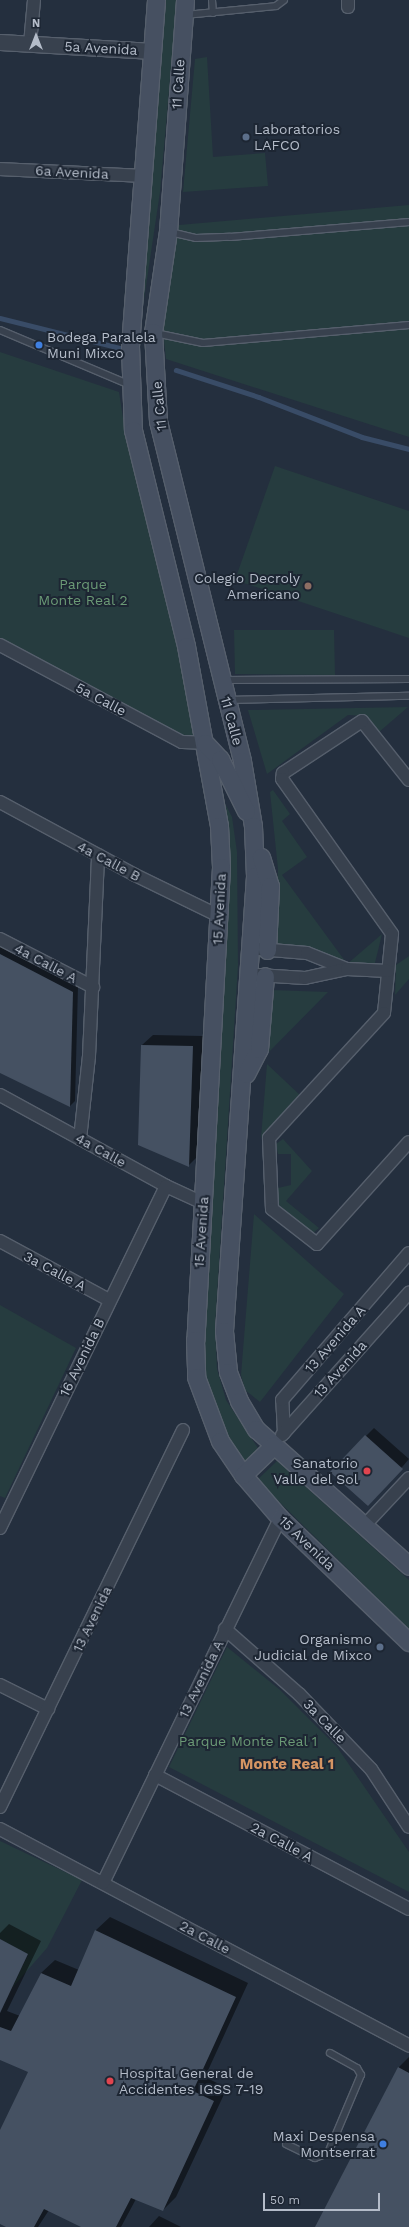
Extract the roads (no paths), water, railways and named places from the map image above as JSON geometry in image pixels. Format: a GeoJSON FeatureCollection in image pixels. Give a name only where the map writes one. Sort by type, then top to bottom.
{"type":"FeatureCollection","features":[{"type":"Feature","properties":{"kind":"main road","name":"11 Calle"},"geometry":{"type":"LineString","coordinates":[[156,0],[144,176],[130,346],[133,430],[186,646],[205,743]]}},
{"type":"Feature","properties":{"kind":"main road","name":"11 Calle"},"geometry":{"type":"LineString","coordinates":[[184,8],[168,231],[153,332],[158,421],[242,761],[253,826]]}},
{"type":"Feature","properties":{"kind":"main road"},"geometry":{"type":"LineString","coordinates":[[205,743],[220,759],[253,826],[260,949],[258,975],[243,1079],[224,1331],[228,1372],[239,1401],[256,1430],[365,1525],[409,1566]]}},
{"type":"Feature","properties":{"kind":"main road","name":"15 Avenida"},"geometry":{"type":"LineString","coordinates":[[205,743],[219,826],[220,916],[203,1203],[196,1377],[220,1441],[243,1475],[280,1518],[409,1642]]}},
{"type":"Feature","properties":{"kind":"main road"},"geometry":{"type":"LineString","coordinates":[[243,1475],[273,1446]]}},
{"type":"Feature","properties":{"kind":"street"},"geometry":{"type":"LineString","coordinates":[[30,44],[34,0]]}},
{"type":"Feature","properties":{"kind":"street","name":"5a Avenida"},"geometry":{"type":"LineString","coordinates":[[0,42],[153,51]]}},
{"type":"Feature","properties":{"kind":"street","name":"6a Avenida"},"geometry":{"type":"LineString","coordinates":[[0,169],[144,176]]}},
{"type":"Feature","properties":{"kind":"street","name":"5a Calle"},"geometry":{"type":"LineString","coordinates":[[0,645],[182,742],[205,743]]}},
{"type":"Feature","properties":{"kind":"street"},"geometry":{"type":"LineString","coordinates":[[409,780],[362,721],[282,776],[390,930],[388,971],[381,1018],[269,1138],[272,1209],[317,1244],[409,1142]]}},
{"type":"Feature","properties":{"kind":"street","name":"4a Calle B"},"geometry":{"type":"LineString","coordinates":[[0,802],[98,855],[220,916]]}},
{"type":"Feature","properties":{"kind":"street"},"geometry":{"type":"LineString","coordinates":[[80,1139],[93,988],[98,855]]}},
{"type":"Feature","properties":{"kind":"street","name":"4a Calle A"},"geometry":{"type":"LineString","coordinates":[[0,939],[93,988]]}},
{"type":"Feature","properties":{"kind":"street"},"geometry":{"type":"LineString","coordinates":[[260,949],[307,953],[347,969]]}},
{"type":"Feature","properties":{"kind":"street"},"geometry":{"type":"LineString","coordinates":[[258,975],[305,978],[347,969],[388,971]]}},
{"type":"Feature","properties":{"kind":"street","name":"4a Calle"},"geometry":{"type":"LineString","coordinates":[[0,1095],[166,1186],[203,1203]]}},
{"type":"Feature","properties":{"kind":"street","name":"16 Avenida B"},"geometry":{"type":"LineString","coordinates":[[0,1528],[166,1186]]}},
{"type":"Feature","properties":{"kind":"street","name":"3a Calle A"},"geometry":{"type":"LineString","coordinates":[[1,1246],[110,1300]]}},
{"type":"Feature","properties":{"kind":"street","name":"13 Avenida A"},"geometry":{"type":"LineString","coordinates":[[284,1433],[282,1400],[409,1254]]}},
{"type":"Feature","properties":{"kind":"street","name":"13 Avenida"},"geometry":{"type":"LineString","coordinates":[[273,1446],[409,1293]]}},
{"type":"Feature","properties":{"kind":"street","name":"13 Avenida"},"geometry":{"type":"LineString","coordinates":[[0,1807],[184,1430]]}},
{"type":"Feature","properties":{"kind":"street"},"geometry":{"type":"LineString","coordinates":[[365,1525],[409,1478]]}},
{"type":"Feature","properties":{"kind":"street","name":"13 Avenida A"},"geometry":{"type":"LineString","coordinates":[[103,1883],[280,1518]]}},
{"type":"Feature","properties":{"kind":"street","name":"3a Calle"},"geometry":{"type":"LineString","coordinates":[[225,1629],[300,1694],[371,1769],[409,1827]]}},
{"type":"Feature","properties":{"kind":"street"},"geometry":{"type":"LineString","coordinates":[[0,1685],[48,1709]]}},
{"type":"Feature","properties":{"kind":"street","name":"2a Calle A"},"geometry":{"type":"LineString","coordinates":[[155,1774],[409,1909]]}},
{"type":"Feature","properties":{"kind":"street","name":"2a Calle"},"geometry":{"type":"LineString","coordinates":[[0,1829],[409,2046]]}},
{"type":"Feature","properties":{"kind":"lane"},"geometry":{"type":"LineString","coordinates":[[212,0],[213,13]]}},
{"type":"Feature","properties":{"kind":"lane"},"geometry":{"type":"LineString","coordinates":[[184,8],[213,13],[276,6],[284,0]]}},
{"type":"Feature","properties":{"kind":"lane"},"geometry":{"type":"LineString","coordinates":[[168,231],[196,238],[409,222]]}},
{"type":"Feature","properties":{"kind":"lane"},"geometry":{"type":"LineString","coordinates":[[153,332],[203,343],[409,325]]}},
{"type":"Feature","properties":{"kind":"lane"},"geometry":{"type":"LineString","coordinates":[[0,330],[132,386]]}},
{"type":"Feature","properties":{"kind":"lane"},"geometry":{"type":"LineString","coordinates":[[222,680],[409,679]]}},
{"type":"Feature","properties":{"kind":"lane"},"geometry":{"type":"LineString","coordinates":[[226,700],[409,696]]}},
{"type":"Feature","properties":{"kind":"lane"},"geometry":{"type":"LineString","coordinates":[[286,2144],[315,2158],[328,2153],[361,2075],[357,2068],[330,2053]]}},
{"type":"Feature","properties":{"kind":"waterway"},"geometry":{"type":"LineString","coordinates":[[0,318],[120,348]]}},
{"type":"Feature","properties":{"kind":"waterway"},"geometry":{"type":"LineString","coordinates":[[176,370],[259,397],[362,437],[409,449]]}},
{"type":"Feature","properties":{"kind":"place","name":"Laboratorios LAFCO"},"geometry":{"type":"Point","coordinates":[246,137]}},
{"type":"Feature","properties":{"kind":"place","name":"Bodega Paralela Muni Mixco"},"geometry":{"type":"Point","coordinates":[39,345]}},
{"type":"Feature","properties":{"kind":"place","name":"Colegio Decroly Americano"},"geometry":{"type":"Point","coordinates":[308,586]}},
{"type":"Feature","properties":{"kind":"place","name":"Sanatorio Valle del Sol"},"geometry":{"type":"Point","coordinates":[367,1471]}},
{"type":"Feature","properties":{"kind":"place","name":"Organismo Judicial de Mixco"},"geometry":{"type":"Point","coordinates":[380,1647]}},
{"type":"Feature","properties":{"kind":"place","name":"Hospital General de Accidentes IGSS 7-19"},"geometry":{"type":"Point","coordinates":[110,2081]}},
{"type":"Feature","properties":{"kind":"place","name":"Maxi Despensa Montserrat"},"geometry":{"type":"Point","coordinates":[383,2144]}},
{"type":"Feature","properties":{"kind":"district","name":"Monte Real 1"},"geometry":{"type":"Point","coordinates":[287,1765]}},
{"type":"Feature","properties":{"kind":"park label","name":"Parque Monte Real 2"},"geometry":{"type":"Point","coordinates":[83,592]}},
{"type":"Feature","properties":{"kind":"park label","name":"Parque Monte Real 1"},"geometry":{"type":"Point","coordinates":[248,1741]}}]}
